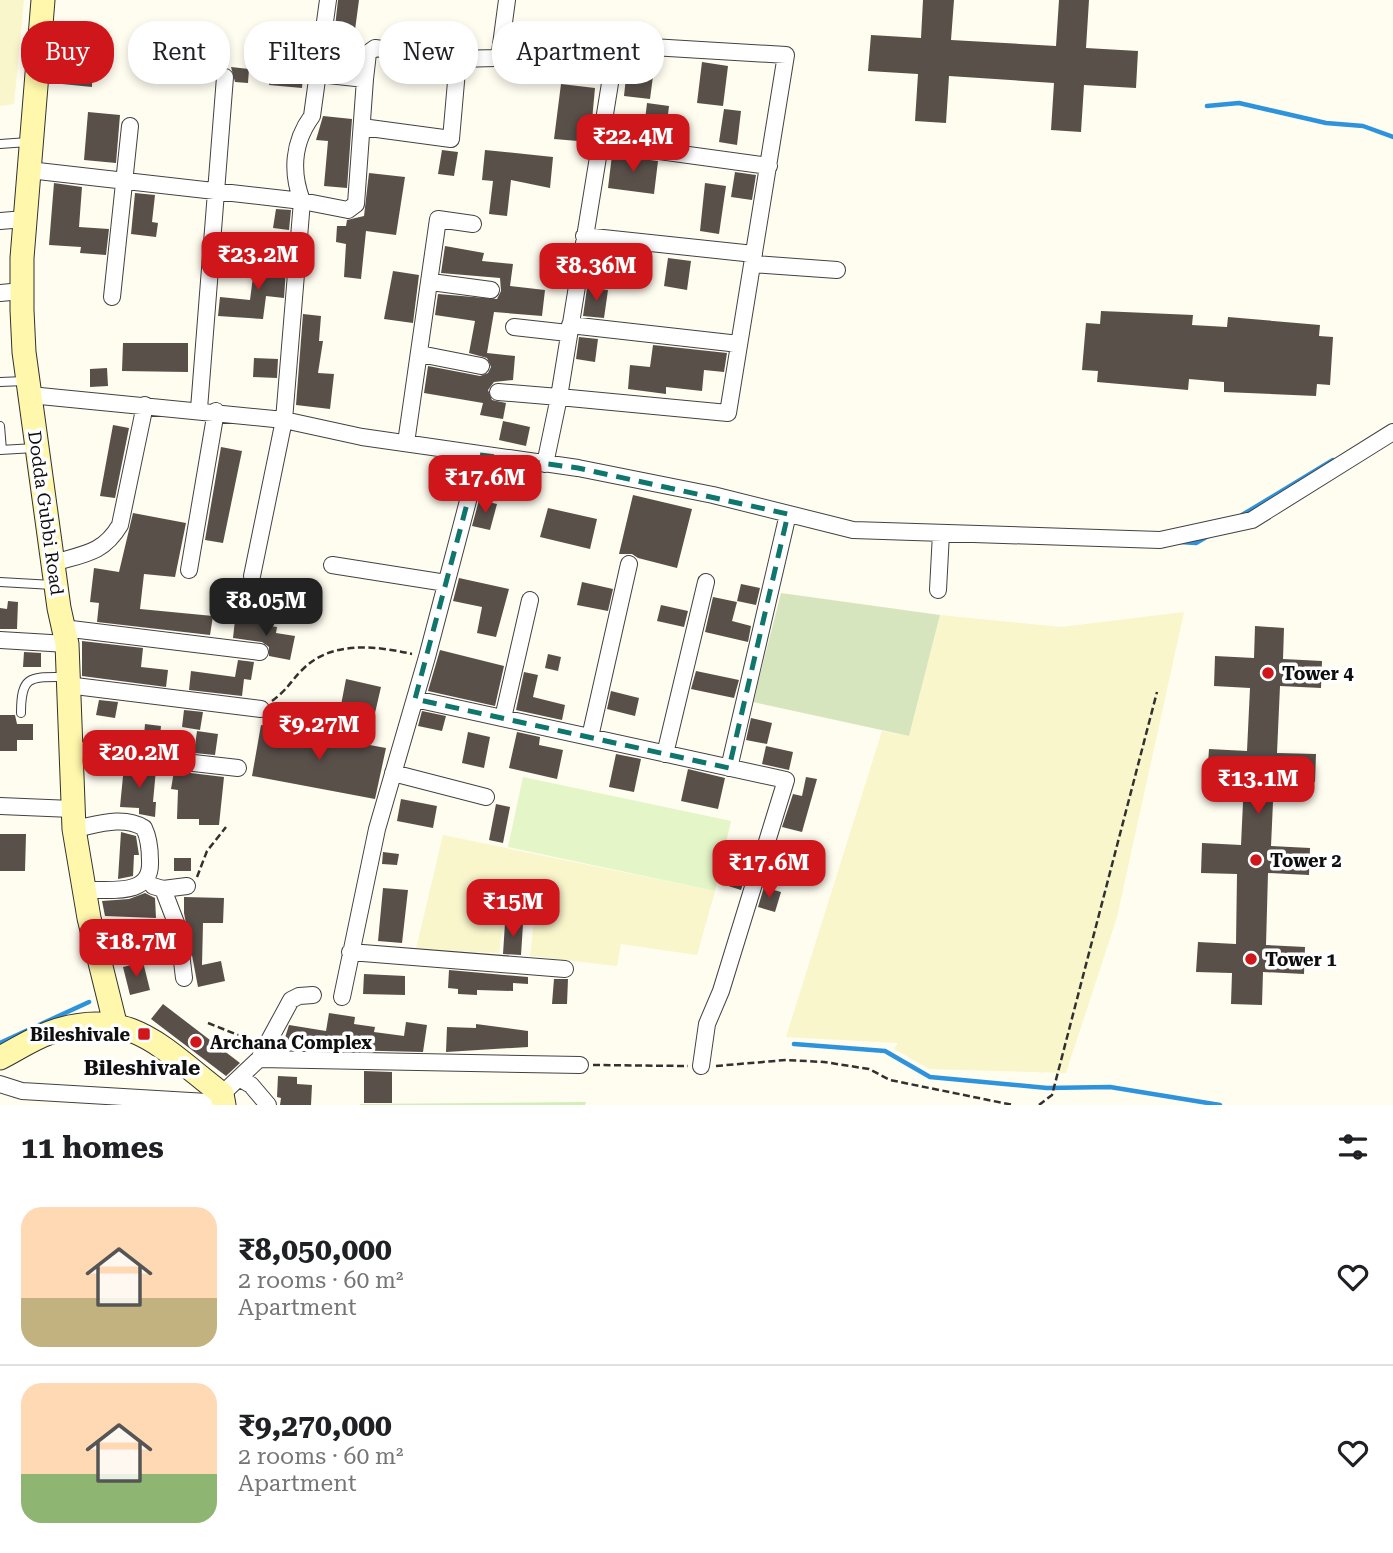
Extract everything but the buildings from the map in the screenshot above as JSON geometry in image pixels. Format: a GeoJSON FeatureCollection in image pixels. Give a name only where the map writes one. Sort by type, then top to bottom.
{"type":"FeatureCollection","features":[{"type":"Feature","properties":{"kind":"main road","name":"Dodda Gubbi Road"},"geometry":{"type":"LineString","coordinates":[[43,0],[25,219],[11,292],[29,388],[65,636],[73,819],[84,890],[115,1023]]}},
{"type":"Feature","properties":{"kind":"main road"},"geometry":{"type":"LineString","coordinates":[[0,1058],[48,1033],[93,1023],[115,1023],[144,1034],[227,1095]]}},
{"type":"Feature","properties":{"kind":"street"},"geometry":{"type":"LineString","coordinates":[[325,21],[328,0]]}},
{"type":"Feature","properties":{"kind":"street"},"geometry":{"type":"LineString","coordinates":[[478,58],[495,58],[500,52],[507,0]]}},
{"type":"Feature","properties":{"kind":"street"},"geometry":{"type":"LineString","coordinates":[[498,392],[559,397],[728,413],[786,55],[624,47],[614,57],[559,397],[545,464]]}},
{"type":"Feature","properties":{"kind":"street"},"geometry":{"type":"LineString","coordinates":[[365,79],[370,48],[379,49]]}},
{"type":"Feature","properties":{"kind":"street"},"geometry":{"type":"LineString","coordinates":[[199,409],[224,84]]}},
{"type":"Feature","properties":{"kind":"street"},"geometry":{"type":"LineString","coordinates":[[252,576],[284,420],[302,201],[294,179],[301,132],[312,116],[317,84]]}},
{"type":"Feature","properties":{"kind":"street"},"geometry":{"type":"LineString","coordinates":[[29,170],[352,208],[356,204],[365,84]]}},
{"type":"Feature","properties":{"kind":"street"},"geometry":{"type":"LineString","coordinates":[[362,127],[451,139],[456,84]]}},
{"type":"Feature","properties":{"kind":"street"},"geometry":{"type":"LineString","coordinates":[[112,297],[130,126]]}},
{"type":"Feature","properties":{"kind":"street"},"geometry":{"type":"LineString","coordinates":[[600,143],[769,166]]}},
{"type":"Feature","properties":{"kind":"street"},"geometry":{"type":"LineString","coordinates":[[0,221],[25,219]]}},
{"type":"Feature","properties":{"kind":"street"},"geometry":{"type":"LineString","coordinates":[[406,443],[438,219],[473,224]]}},
{"type":"Feature","properties":{"kind":"street"},"geometry":{"type":"LineString","coordinates":[[584,236],[837,270]]}},
{"type":"Feature","properties":{"kind":"street"},"geometry":{"type":"LineString","coordinates":[[431,282],[491,290]]}},
{"type":"Feature","properties":{"kind":"street"},"geometry":{"type":"LineString","coordinates":[[514,327],[569,329],[739,344]]}},
{"type":"Feature","properties":{"kind":"street"},"geometry":{"type":"LineString","coordinates":[[420,354],[481,366]]}},
{"type":"Feature","properties":{"kind":"street"},"geometry":{"type":"LineString","coordinates":[[29,388],[145,405],[284,420],[406,443],[545,464],[700,492],[853,530],[941,533],[1160,540],[1185,536],[1252,520],[1393,432]]}},
{"type":"Feature","properties":{"kind":"street"},"geometry":{"type":"LineString","coordinates":[[55,574],[110,542],[120,525],[145,405]]}},
{"type":"Feature","properties":{"kind":"street"},"geometry":{"type":"LineString","coordinates":[[189,570],[216,411]]}},
{"type":"Feature","properties":{"kind":"street"},"geometry":{"type":"LineString","coordinates":[[342,997],[377,829],[428,657],[480,455]]}},
{"type":"Feature","properties":{"kind":"street"},"geometry":{"type":"LineString","coordinates":[[729,768],[788,514]]}},
{"type":"Feature","properties":{"kind":"street"},"geometry":{"type":"LineString","coordinates":[[938,590],[941,533]]}},
{"type":"Feature","properties":{"kind":"street"},"geometry":{"type":"LineString","coordinates":[[590,737],[629,564]]}},
{"type":"Feature","properties":{"kind":"street"},"geometry":{"type":"LineString","coordinates":[[332,565],[446,583]]}},
{"type":"Feature","properties":{"kind":"street"},"geometry":{"type":"LineString","coordinates":[[665,754],[706,582]]}},
{"type":"Feature","properties":{"kind":"street"},"geometry":{"type":"LineString","coordinates":[[503,718],[530,600]]}},
{"type":"Feature","properties":{"kind":"street"},"geometry":{"type":"LineString","coordinates":[[0,640],[65,636],[260,652]]}},
{"type":"Feature","properties":{"kind":"street"},"geometry":{"type":"LineString","coordinates":[[67,681],[261,709]]}},
{"type":"Feature","properties":{"kind":"street"},"geometry":{"type":"LineString","coordinates":[[415,699],[786,780],[721,991],[707,1024],[701,1066]]}},
{"type":"Feature","properties":{"kind":"street"},"geometry":{"type":"LineString","coordinates":[[69,750],[238,768]]}},
{"type":"Feature","properties":{"kind":"street"},"geometry":{"type":"LineString","coordinates":[[393,773],[486,797]]}},
{"type":"Feature","properties":{"kind":"street"},"geometry":{"type":"LineString","coordinates":[[0,806],[73,819],[122,821],[144,828],[150,848],[151,871],[145,882],[139,888],[84,890]]}},
{"type":"Feature","properties":{"kind":"street"},"geometry":{"type":"LineString","coordinates":[[145,882],[163,889],[187,886]]}},
{"type":"Feature","properties":{"kind":"street"},"geometry":{"type":"LineString","coordinates":[[163,889],[178,928],[184,978]]}},
{"type":"Feature","properties":{"kind":"street"},"geometry":{"type":"LineString","coordinates":[[350,952],[565,969]]}},
{"type":"Feature","properties":{"kind":"street"},"geometry":{"type":"LineString","coordinates":[[227,1095],[263,1052],[291,1000],[299,996],[313,995]]}},
{"type":"Feature","properties":{"kind":"street"},"geometry":{"type":"LineString","coordinates":[[263,1052],[580,1065]]}},
{"type":"Feature","properties":{"kind":"street"},"geometry":{"type":"LineString","coordinates":[[0,1084],[22,1091],[140,1102],[227,1095],[251,1085],[268,1105]]}},
{"type":"Feature","properties":{"kind":"lane"},"geometry":{"type":"LineString","coordinates":[[0,144],[31,142]]}},
{"type":"Feature","properties":{"kind":"lane"},"geometry":{"type":"LineString","coordinates":[[0,382],[29,388]]}},
{"type":"Feature","properties":{"kind":"lane"},"geometry":{"type":"LineString","coordinates":[[0,426],[1,450],[37,448]]}},
{"type":"Feature","properties":{"kind":"lane"},"geometry":{"type":"LineString","coordinates":[[0,582],[55,574]]}},
{"type":"Feature","properties":{"kind":"lane"},"geometry":{"type":"LineString","coordinates":[[21,713],[21,690],[24,684],[32,679],[67,681]]}},
{"type":"Feature","properties":{"kind":"path"},"geometry":{"type":"LineString","coordinates":[[261,709],[291,687],[302,669],[335,649],[379,647],[428,657]]}},
{"type":"Feature","properties":{"kind":"path"},"geometry":{"type":"LineString","coordinates":[[1039,1105],[1052,1095],[1157,692]]}},
{"type":"Feature","properties":{"kind":"path"},"geometry":{"type":"LineString","coordinates":[[187,886],[197,879],[206,851],[226,827]]}},
{"type":"Feature","properties":{"kind":"path"},"geometry":{"type":"LineString","coordinates":[[208,1023],[263,1052]]}},
{"type":"Feature","properties":{"kind":"path"},"geometry":{"type":"LineString","coordinates":[[580,1065],[732,1066],[786,1060],[824,1062],[869,1069],[890,1080],[1013,1105]]}},
{"type":"Feature","properties":{"kind":"highlighted area"},"geometry":{"type":"Polygon","coordinates":[[[480,455],[578,468],[788,514],[729,768],[415,699],[480,455]]]}},
{"type":"Feature","properties":{"kind":"shaded area"},"geometry":{"type":"Polygon","coordinates":[[[0,0],[24,0],[14,104],[0,106],[0,0]]]}},
{"type":"Feature","properties":{"kind":"shaded area"},"geometry":{"type":"Polygon","coordinates":[[[1184,612],[1117,917],[1066,1073],[929,1069],[894,1049],[898,1043],[786,1037],[882,731],[909,736],[940,615],[1061,627],[1184,612]]]}},
{"type":"Feature","properties":{"kind":"shaded area"},"geometry":{"type":"Polygon","coordinates":[[[443,835],[715,891],[697,955],[621,944],[617,966],[530,956],[534,920],[504,917],[499,953],[416,949],[443,835]]]}},
{"type":"Feature","properties":{"kind":"green space"},"geometry":{"type":"Polygon","coordinates":[[[781,593],[940,615],[909,736],[753,702],[781,593]]]}},
{"type":"Feature","properties":{"kind":"green space"},"geometry":{"type":"Polygon","coordinates":[[[523,777],[731,821],[715,891],[508,847],[523,777]]]}},
{"type":"Feature","properties":{"kind":"green space"},"geometry":{"type":"Polygon","coordinates":[[[586,1102],[585,1105],[360,1105],[360,1104],[586,1102]]]}},
{"type":"Feature","properties":{"kind":"waterway"},"geometry":{"type":"LineString","coordinates":[[1207,106],[1239,103],[1326,123],[1363,126],[1393,137]]}},
{"type":"Feature","properties":{"kind":"waterway"},"geometry":{"type":"LineString","coordinates":[[1242,515],[1333,460]]}},
{"type":"Feature","properties":{"kind":"waterway"},"geometry":{"type":"LineString","coordinates":[[1180,542],[1196,543],[1208,536]]}},
{"type":"Feature","properties":{"kind":"waterway"},"geometry":{"type":"LineString","coordinates":[[39,1025],[89,1002]]}},
{"type":"Feature","properties":{"kind":"waterway"},"geometry":{"type":"LineString","coordinates":[[0,1043],[28,1030]]}},
{"type":"Feature","properties":{"kind":"waterway"},"geometry":{"type":"LineString","coordinates":[[794,1044],[885,1051],[930,1077],[1047,1088],[1110,1087],[1220,1105]]}},
{"type":"Feature","properties":{"kind":"place","name":"Tower 4"},"geometry":{"type":"Point","coordinates":[1268,673]}},
{"type":"Feature","properties":{"kind":"place","name":"Tower 2"},"geometry":{"type":"Point","coordinates":[1256,860]}},
{"type":"Feature","properties":{"kind":"place","name":"Tower 1"},"geometry":{"type":"Point","coordinates":[1251,959]}},
{"type":"Feature","properties":{"kind":"place","name":"Bileshivale"},"geometry":{"type":"Point","coordinates":[144,1034]}},
{"type":"Feature","properties":{"kind":"place","name":"Archana Complex"},"geometry":{"type":"Point","coordinates":[196,1042]}},
{"type":"Feature","properties":{"kind":"district","name":"Bileshivale"},"geometry":{"type":"Point","coordinates":[142,1068]}}]}
